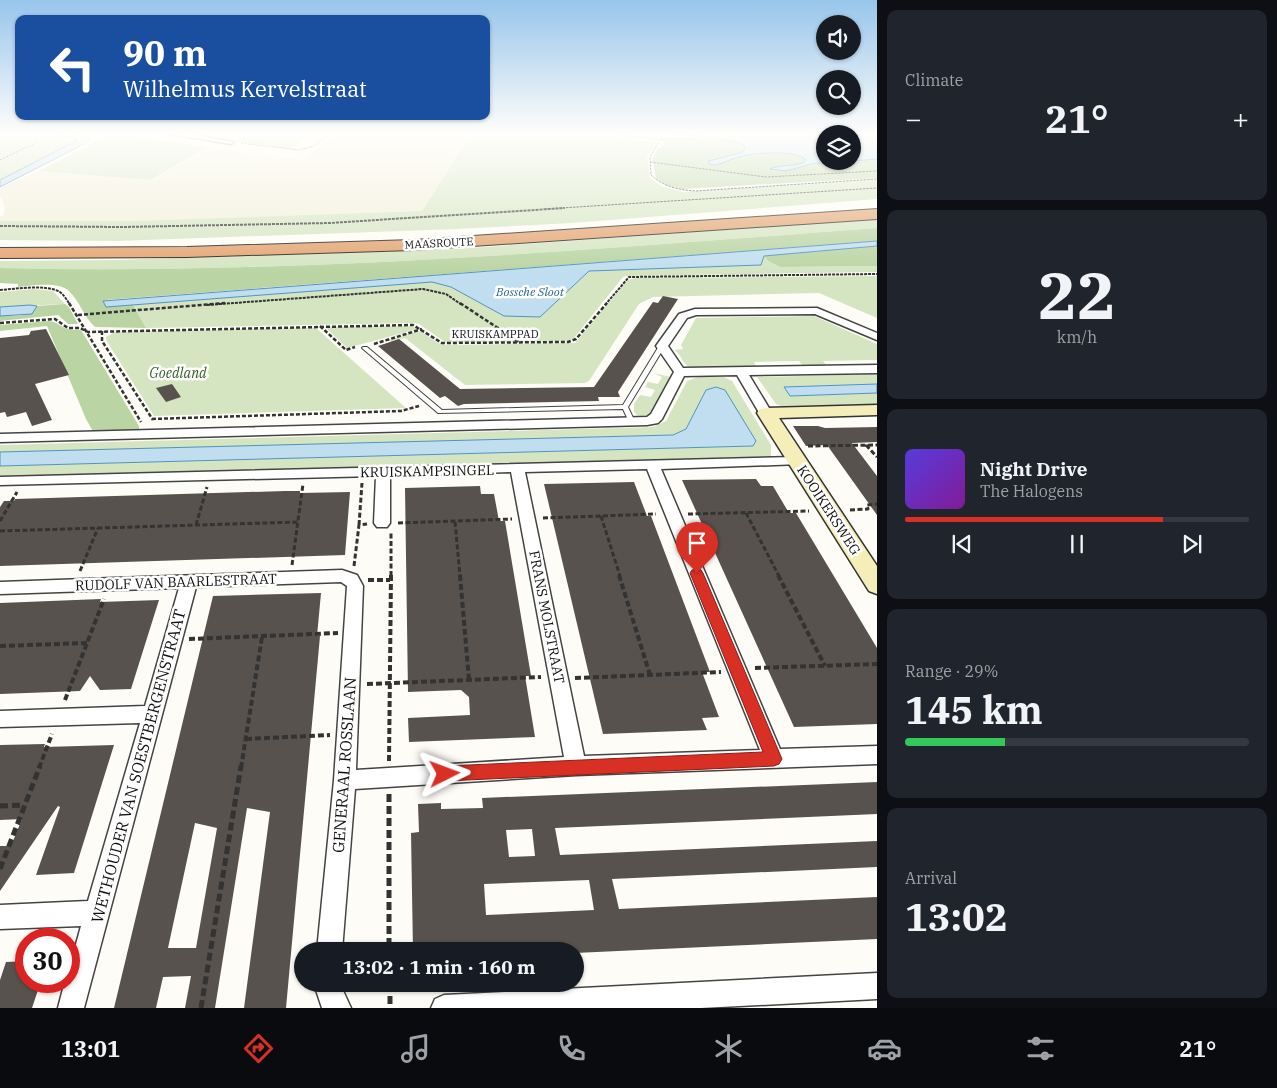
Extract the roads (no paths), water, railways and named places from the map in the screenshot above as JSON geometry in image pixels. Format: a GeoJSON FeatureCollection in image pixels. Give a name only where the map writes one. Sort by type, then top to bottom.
{"type":"FeatureCollection","features":[{"type":"Feature","properties":{"kind":"highway","name":"MAASROUTE"},"geometry":{"type":"LineString","coordinates":[[0,244],[112,245],[414,235],[591,226],[877,205]]}},
{"type":"Feature","properties":{"kind":"highway","name":"MAASROUTE"},"geometry":{"type":"LineString","coordinates":[[0,253],[177,252],[413,245],[877,214]]}},
{"type":"Feature","properties":{"kind":"street"},"geometry":{"type":"LineString","coordinates":[[680,372],[662,346],[682,316],[695,312],[817,311],[877,337]]}},
{"type":"Feature","properties":{"kind":"street"},"geometry":{"type":"LineString","coordinates":[[680,372],[877,369]]}},
{"type":"Feature","properties":{"kind":"street"},"geometry":{"type":"LineString","coordinates":[[0,438],[150,432],[653,420],[680,372]]}},
{"type":"Feature","properties":{"kind":"street"},"geometry":{"type":"LineString","coordinates":[[741,372],[792,454]]}},
{"type":"Feature","properties":{"kind":"street"},"geometry":{"type":"LineString","coordinates":[[766,413],[877,410]]}},
{"type":"Feature","properties":{"kind":"street","name":"KRUISKAMPSINGEL"},"geometry":{"type":"LineString","coordinates":[[0,481],[652,465],[792,454]]}},
{"type":"Feature","properties":{"kind":"street","name":"KOOIKERSWEG"},"geometry":{"type":"LineString","coordinates":[[792,454],[877,585]]}},
{"type":"Feature","properties":{"kind":"street"},"geometry":{"type":"LineString","coordinates":[[652,465],[774,759]]}},
{"type":"Feature","properties":{"kind":"street","name":"FRANS MOLSTRAAT"},"geometry":{"type":"LineString","coordinates":[[517,468],[576,766]]}},
{"type":"Feature","properties":{"kind":"street"},"geometry":{"type":"LineString","coordinates":[[382,523],[383,471]]}},
{"type":"Feature","properties":{"kind":"street","name":"RUDOLF VAN BAARLESTRAAT"},"geometry":{"type":"LineString","coordinates":[[0,588],[290,578],[350,578]]}},
{"type":"Feature","properties":{"kind":"street","name":"GENERAAL ROSSLAAN"},"geometry":{"type":"LineString","coordinates":[[330,942],[345,780],[355,586],[350,578]]}},
{"type":"Feature","properties":{"kind":"street","name":"WETHOUDER VAN SOESTBERGENSTRAAT"},"geometry":{"type":"LineString","coordinates":[[71,1008],[189,582]]}},
{"type":"Feature","properties":{"kind":"street"},"geometry":{"type":"LineString","coordinates":[[0,719],[153,714]]}},
{"type":"Feature","properties":{"kind":"street"},"geometry":{"type":"LineString","coordinates":[[345,780],[576,766],[877,755]]}},
{"type":"Feature","properties":{"kind":"street"},"geometry":{"type":"LineString","coordinates":[[0,917],[98,913]]}},
{"type":"Feature","properties":{"kind":"street"},"geometry":{"type":"LineString","coordinates":[[444,1008],[626,1004],[876,989]]}},
{"type":"Feature","properties":{"kind":"lane"},"geometry":{"type":"LineString","coordinates":[[625,408],[662,346]]}},
{"type":"Feature","properties":{"kind":"lane"},"geometry":{"type":"LineString","coordinates":[[366,348],[440,412],[625,408]]}},
{"type":"Feature","properties":{"kind":"lane"},"geometry":{"type":"LineString","coordinates":[[625,408],[632,422]]}},
{"type":"Feature","properties":{"kind":"water"},"geometry":{"type":"Polygon","coordinates":[[[0,180],[14,180],[0,187],[0,180]]]}},
{"type":"Feature","properties":{"kind":"water","name":"Bossche Sloot"},"geometry":{"type":"Polygon","coordinates":[[[877,241],[877,246],[764,256],[761,265],[589,271],[540,317],[504,316],[451,287],[432,282],[106,307],[103,301],[877,241]]]}},
{"type":"Feature","properties":{"kind":"water"},"geometry":{"type":"Polygon","coordinates":[[[37,306],[32,314],[0,316],[0,307],[37,306]]]}},
{"type":"Feature","properties":{"kind":"water"},"geometry":{"type":"Polygon","coordinates":[[[877,384],[877,393],[790,396],[784,387],[877,384]]]}},
{"type":"Feature","properties":{"kind":"water"},"geometry":{"type":"Polygon","coordinates":[[[716,387],[725,390],[756,441],[753,446],[0,466],[0,452],[673,435],[686,429],[706,390],[716,387]]]}},
{"type":"Feature","properties":{"kind":"park label","name":"Goedland"},"geometry":{"type":"Point","coordinates":[178,373]}}]}
